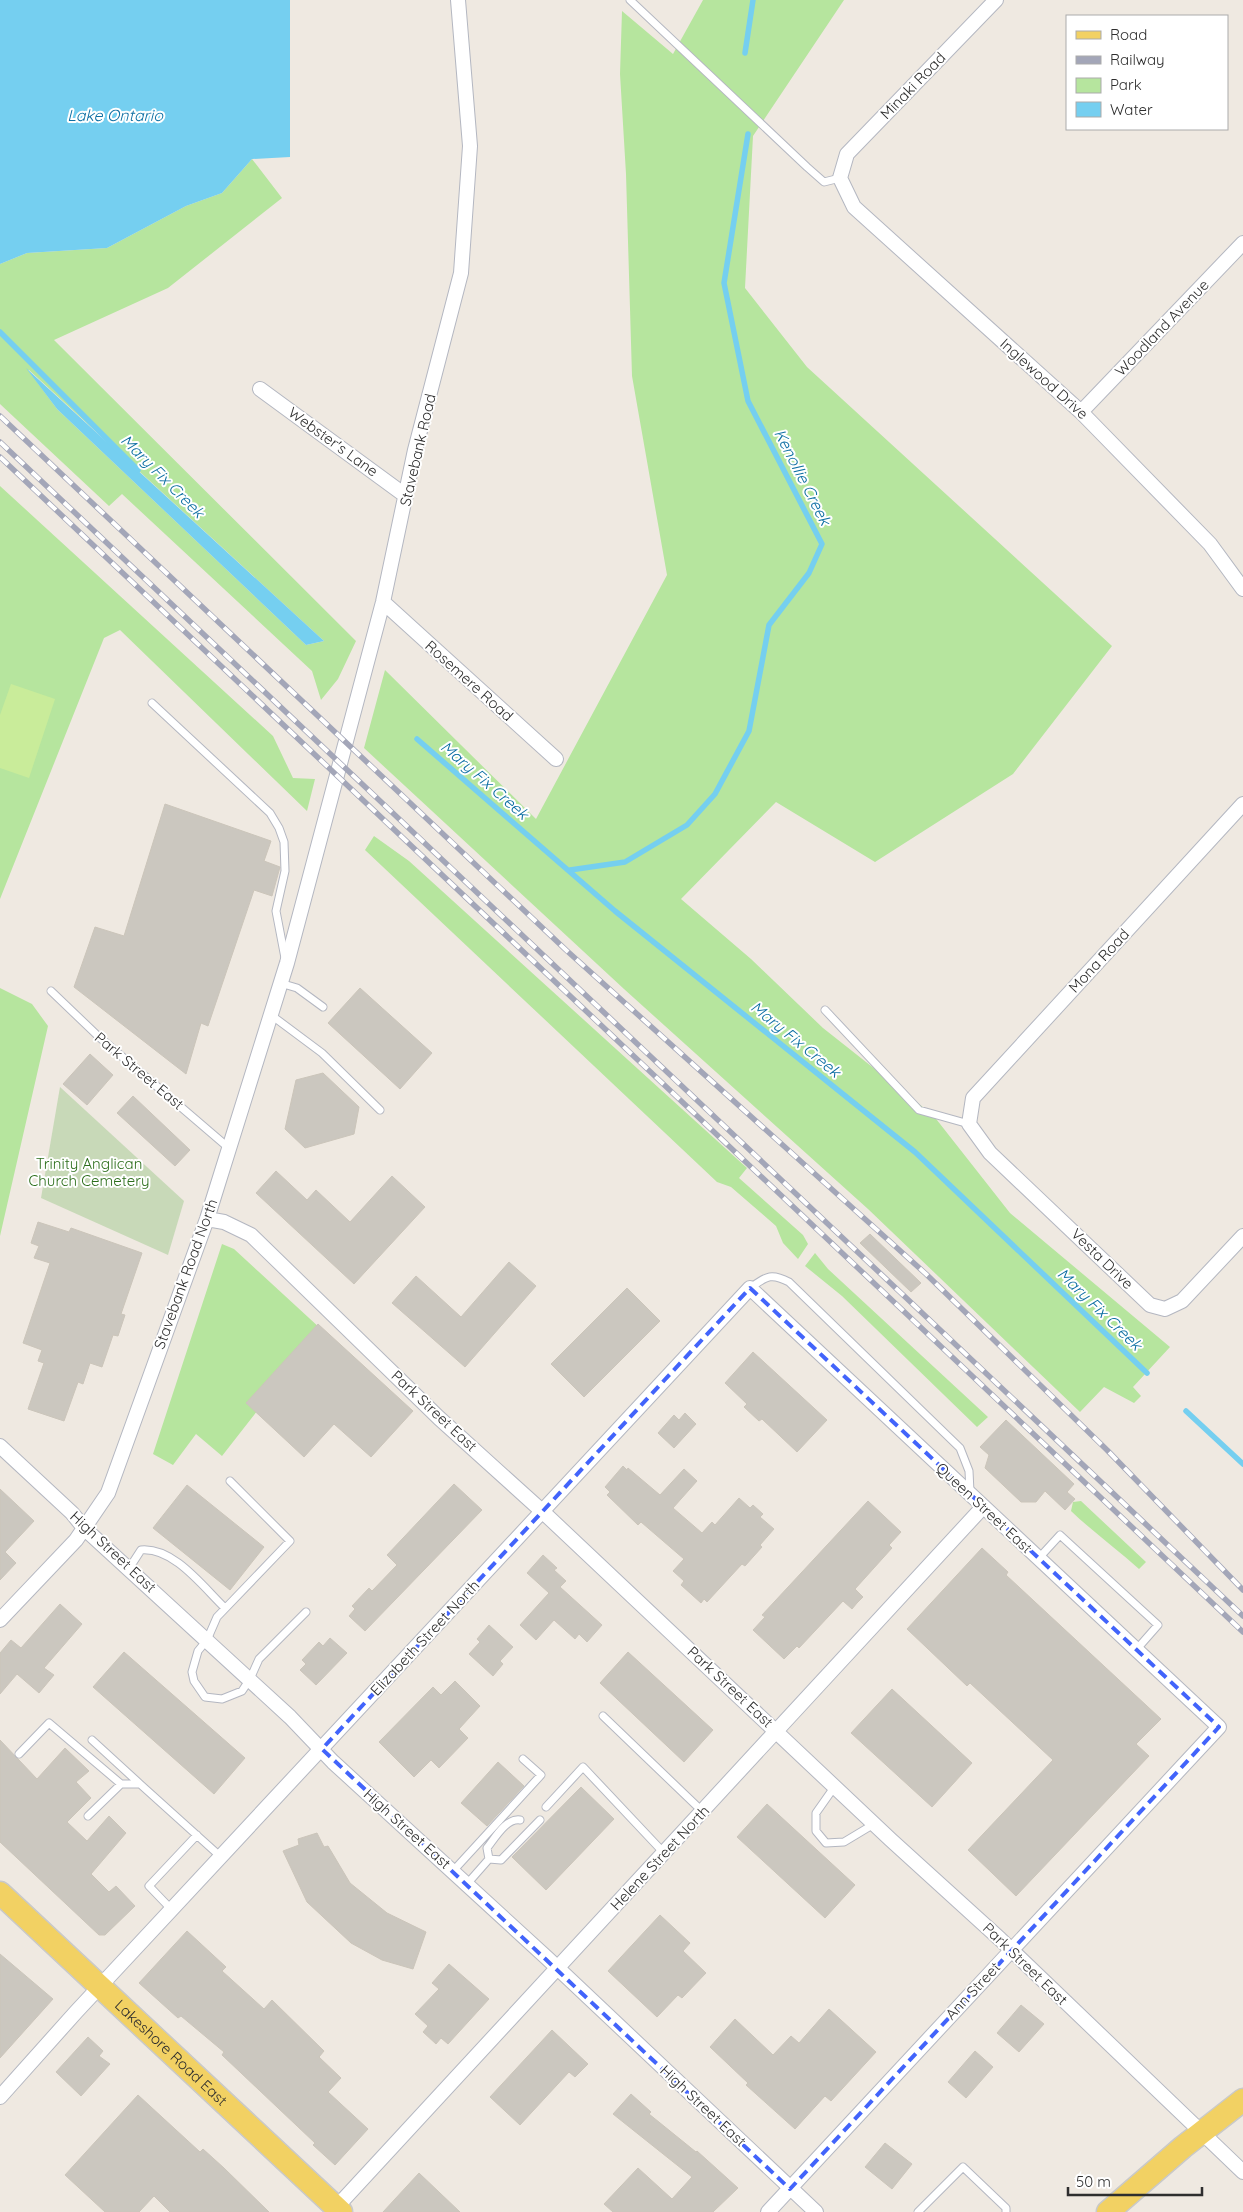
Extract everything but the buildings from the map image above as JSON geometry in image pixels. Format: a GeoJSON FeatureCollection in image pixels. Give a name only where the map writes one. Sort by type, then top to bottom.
{"type":"FeatureCollection","features":[{"type":"Feature","properties":{"kind":"main road","name":"Lakeshore Road East"},"geometry":{"type":"LineString","coordinates":[[0,1893],[336,2210]]}},
{"type":"Feature","properties":{"kind":"main road"},"geometry":{"type":"LineString","coordinates":[[1108,2212],[1202,2132],[1243,2100]]}},
{"type":"Feature","properties":{"kind":"street","name":"Stavebank Road"},"geometry":{"type":"LineString","coordinates":[[305,892],[383,602],[416,450],[461,273],[470,146],[458,0]]}},
{"type":"Feature","properties":{"kind":"street","name":"Minaki Road"},"geometry":{"type":"LineString","coordinates":[[840,178],[847,154],[996,0]]}},
{"type":"Feature","properties":{"kind":"street","name":"Inglewood Drive"},"geometry":{"type":"LineString","coordinates":[[840,178],[854,207],[1081,412],[1210,544],[1243,589]]}},
{"type":"Feature","properties":{"kind":"street","name":"Woodland Avenue"},"geometry":{"type":"LineString","coordinates":[[1081,412],[1243,243]]}},
{"type":"Feature","properties":{"kind":"street","name":"Webster's Lane"},"geometry":{"type":"LineString","coordinates":[[260,389],[406,496]]}},
{"type":"Feature","properties":{"kind":"street","name":"Rosemere Road"},"geometry":{"type":"LineString","coordinates":[[383,602],[556,759]]}},
{"type":"Feature","properties":{"kind":"street","name":"Mona Road"},"geometry":{"type":"LineString","coordinates":[[969,1124],[973,1098],[1243,804]]}},
{"type":"Feature","properties":{"kind":"street","name":"Stavebank Road North"},"geometry":{"type":"LineString","coordinates":[[0,1620],[85,1529],[108,1493],[207,1219],[230,1149],[271,1015],[305,892]]}},
{"type":"Feature","properties":{"kind":"street","name":"Vesta Drive"},"geometry":{"type":"LineString","coordinates":[[969,1124],[990,1153],[1150,1305],[1165,1309],[1182,1301],[1243,1236]]}},
{"type":"Feature","properties":{"kind":"street","name":"Park Street East"},"geometry":{"type":"LineString","coordinates":[[207,1219],[224,1222],[251,1235],[439,1418],[544,1512],[1243,2172]]}},
{"type":"Feature","properties":{"kind":"street","name":"Elizabeth Street North"},"geometry":{"type":"LineString","coordinates":[[0,2097],[750,1288]]}},
{"type":"Feature","properties":{"kind":"street","name":"Queen Street East"},"geometry":{"type":"LineString","coordinates":[[750,1288],[1219,1727]]}},
{"type":"Feature","properties":{"kind":"street","name":"High Street East"},"geometry":{"type":"LineString","coordinates":[[0,1446],[72,1513],[85,1529],[130,1567],[250,1680],[322,1749],[333,1762],[468,1884],[816,2212]]}},
{"type":"Feature","properties":{"kind":"street","name":"Helene Street North"},"geometry":{"type":"LineString","coordinates":[[336,2210],[983,1508]]}},
{"type":"Feature","properties":{"kind":"street","name":"Ann Street"},"geometry":{"type":"LineString","coordinates":[[768,2212],[1219,1727]]}},
{"type":"Feature","properties":{"kind":"lane"},"geometry":{"type":"LineString","coordinates":[[630,0],[824,182],[840,178]]}},
{"type":"Feature","properties":{"kind":"lane"},"geometry":{"type":"LineString","coordinates":[[152,703],[270,813],[279,828],[284,842],[285,870],[276,911],[286,963]]}},
{"type":"Feature","properties":{"kind":"lane"},"geometry":{"type":"LineString","coordinates":[[280,983],[296,988],[323,1007]]}},
{"type":"Feature","properties":{"kind":"lane","name":"Park Street East"},"geometry":{"type":"LineString","coordinates":[[51,991],[98,1036],[230,1149]]}},
{"type":"Feature","properties":{"kind":"lane"},"geometry":{"type":"LineString","coordinates":[[825,1010],[919,1110],[969,1124]]}},
{"type":"Feature","properties":{"kind":"lane"},"geometry":{"type":"LineString","coordinates":[[271,1015],[322,1053],[380,1110]]}},
{"type":"Feature","properties":{"kind":"lane"},"geometry":{"type":"LineString","coordinates":[[750,1288],[768,1276],[779,1277],[790,1282],[960,1448],[969,1471],[970,1495]]}},
{"type":"Feature","properties":{"kind":"lane"},"geometry":{"type":"LineString","coordinates":[[230,1481],[290,1540],[217,1617],[207,1640],[198,1651],[192,1672],[194,1681],[205,1697],[222,1699],[242,1691],[250,1680],[259,1659],[306,1612]]}},
{"type":"Feature","properties":{"kind":"lane"},"geometry":{"type":"LineString","coordinates":[[1038,1559],[1060,1534],[1158,1626],[1136,1650]]}},
{"type":"Feature","properties":{"kind":"lane"},"geometry":{"type":"LineString","coordinates":[[130,1567],[141,1550],[150,1549],[170,1555],[225,1608]]}},
{"type":"Feature","properties":{"kind":"lane"},"geometry":{"type":"LineString","coordinates":[[603,1716],[702,1811]]}},
{"type":"Feature","properties":{"kind":"lane"},"geometry":{"type":"LineString","coordinates":[[19,1754],[49,1723],[121,1784],[140,1784]]}},
{"type":"Feature","properties":{"kind":"lane"},"geometry":{"type":"LineString","coordinates":[[92,1740],[221,1857]]}},
{"type":"Feature","properties":{"kind":"lane"},"geometry":{"type":"LineString","coordinates":[[454,1871],[541,1775],[523,1759]]}},
{"type":"Feature","properties":{"kind":"lane"},"geometry":{"type":"LineString","coordinates":[[546,1807],[583,1767],[664,1853]]}},
{"type":"Feature","properties":{"kind":"lane"},"geometry":{"type":"LineString","coordinates":[[88,1816],[121,1784]]}},
{"type":"Feature","properties":{"kind":"lane"},"geometry":{"type":"LineString","coordinates":[[835,1786],[816,1813],[816,1831],[826,1842],[844,1842],[874,1824]]}},
{"type":"Feature","properties":{"kind":"lane"},"geometry":{"type":"LineString","coordinates":[[489,1860],[487,1848],[508,1822],[514,1819],[520,1820]]}},
{"type":"Feature","properties":{"kind":"lane"},"geometry":{"type":"LineString","coordinates":[[468,1884],[489,1860],[501,1860],[540,1820]]}},
{"type":"Feature","properties":{"kind":"lane"},"geometry":{"type":"LineString","coordinates":[[172,1910],[149,1886],[197,1835]]}},
{"type":"Feature","properties":{"kind":"lane"},"geometry":{"type":"LineString","coordinates":[[918,2212],[963,2167],[1006,2208],[1006,2212]]}},
{"type":"Feature","properties":{"kind":"highlighted area"},"geometry":{"type":"Polygon","coordinates":[[[750,1288],[1219,1727],[790,2189],[322,1749],[750,1288]]]}},
{"type":"Feature","properties":{"kind":"green space"},"geometry":{"type":"Polygon","coordinates":[[[703,0],[844,0],[753,136],[745,288],[807,367],[1112,646],[1013,774],[875,862],[776,802],[681,899],[751,959],[823,1028],[933,1115],[1010,1213],[1170,1347],[1133,1387],[1141,1396],[1134,1403],[1104,1387],[1080,1412],[868,1209],[624,989],[364,748],[385,670],[536,819],[667,575],[632,376],[626,174],[620,74],[622,11],[673,54],[703,0]]]}},
{"type":"Feature","properties":{"kind":"green space"},"geometry":{"type":"Polygon","coordinates":[[[252,159],[282,198],[168,288],[54,340],[356,641],[338,679],[321,700],[312,671],[122,494],[109,506],[0,404],[0,264],[27,253],[107,248],[186,206],[222,193],[252,159]],[[29,370],[57,409],[306,645],[324,641],[29,370]]]}},
{"type":"Feature","properties":{"kind":"green space"},"geometry":{"type":"Polygon","coordinates":[[[0,486],[273,736],[293,778],[315,779],[307,811],[120,630],[104,638],[0,899],[0,486]]]}},
{"type":"Feature","properties":{"kind":"green space"},"geometry":{"type":"Polygon","coordinates":[[[11,684],[55,699],[29,778],[0,768],[0,715],[11,684]]]}},
{"type":"Feature","properties":{"kind":"green space"},"geometry":{"type":"Polygon","coordinates":[[[374,836],[409,861],[747,1168],[739,1178],[803,1235],[808,1244],[798,1259],[783,1243],[776,1226],[731,1187],[717,1182],[365,850],[374,836]]]}},
{"type":"Feature","properties":{"kind":"green space"},"geometry":{"type":"Polygon","coordinates":[[[0,988],[32,1004],[48,1026],[0,1236],[0,988]]]}},
{"type":"Feature","properties":{"kind":"green space","name":"Trinity Anglican Church Cemetery"},"geometry":{"type":"Polygon","coordinates":[[[60,1087],[184,1201],[168,1255],[41,1198],[60,1087]]]}},
{"type":"Feature","properties":{"kind":"green space"},"geometry":{"type":"Polygon","coordinates":[[[222,1244],[234,1249],[321,1329],[222,1456],[196,1434],[173,1465],[153,1454],[222,1244]]]}},
{"type":"Feature","properties":{"kind":"green space"},"geometry":{"type":"Polygon","coordinates":[[[815,1253],[828,1269],[988,1417],[977,1427],[842,1296],[805,1266],[815,1253]]]}},
{"type":"Feature","properties":{"kind":"green space"},"geometry":{"type":"Polygon","coordinates":[[[1081,1501],[1146,1562],[1139,1569],[1071,1511],[1073,1502],[1081,1501]]]}},
{"type":"Feature","properties":{"kind":"water","name":"Lake Ontario"},"geometry":{"type":"Polygon","coordinates":[[[0,0],[290,0],[290,157],[252,159],[222,193],[186,206],[107,248],[27,253],[0,264],[0,0]]]}},
{"type":"Feature","properties":{"kind":"water"},"geometry":{"type":"Polygon","coordinates":[[[26,368],[324,641],[306,645],[57,409],[26,368]]]}},
{"type":"Feature","properties":{"kind":"waterway","name":"Kenollie Creek"},"geometry":{"type":"LineString","coordinates":[[745,53],[753,0]]}},
{"type":"Feature","properties":{"kind":"waterway","name":"Kenollie Creek"},"geometry":{"type":"LineString","coordinates":[[570,870],[625,862],[687,825],[715,794],[749,731],[769,625],[809,573],[822,544],[748,401],[724,283],[748,134]]}},
{"type":"Feature","properties":{"kind":"waterway","name":"Mary Fix Creek"},"geometry":{"type":"LineString","coordinates":[[0,332],[138,470]]}},
{"type":"Feature","properties":{"kind":"waterway","name":"Mary Fix Creek"},"geometry":{"type":"LineString","coordinates":[[417,739],[615,911],[915,1152],[1147,1373]]}},
{"type":"Feature","properties":{"kind":"waterway","name":"Mary Fix Creek"},"geometry":{"type":"LineString","coordinates":[[1186,1411],[1243,1464]]}},
{"type":"Feature","properties":{"kind":"railway"},"geometry":{"type":"LineString","coordinates":[[0,416],[566,950],[926,1274],[1107,1450],[1243,1590]]}},
{"type":"Feature","properties":{"kind":"railway"},"geometry":{"type":"LineString","coordinates":[[0,442],[1243,1616]]}},
{"type":"Feature","properties":{"kind":"railway"},"geometry":{"type":"LineString","coordinates":[[0,457],[1243,1632]]}}]}
